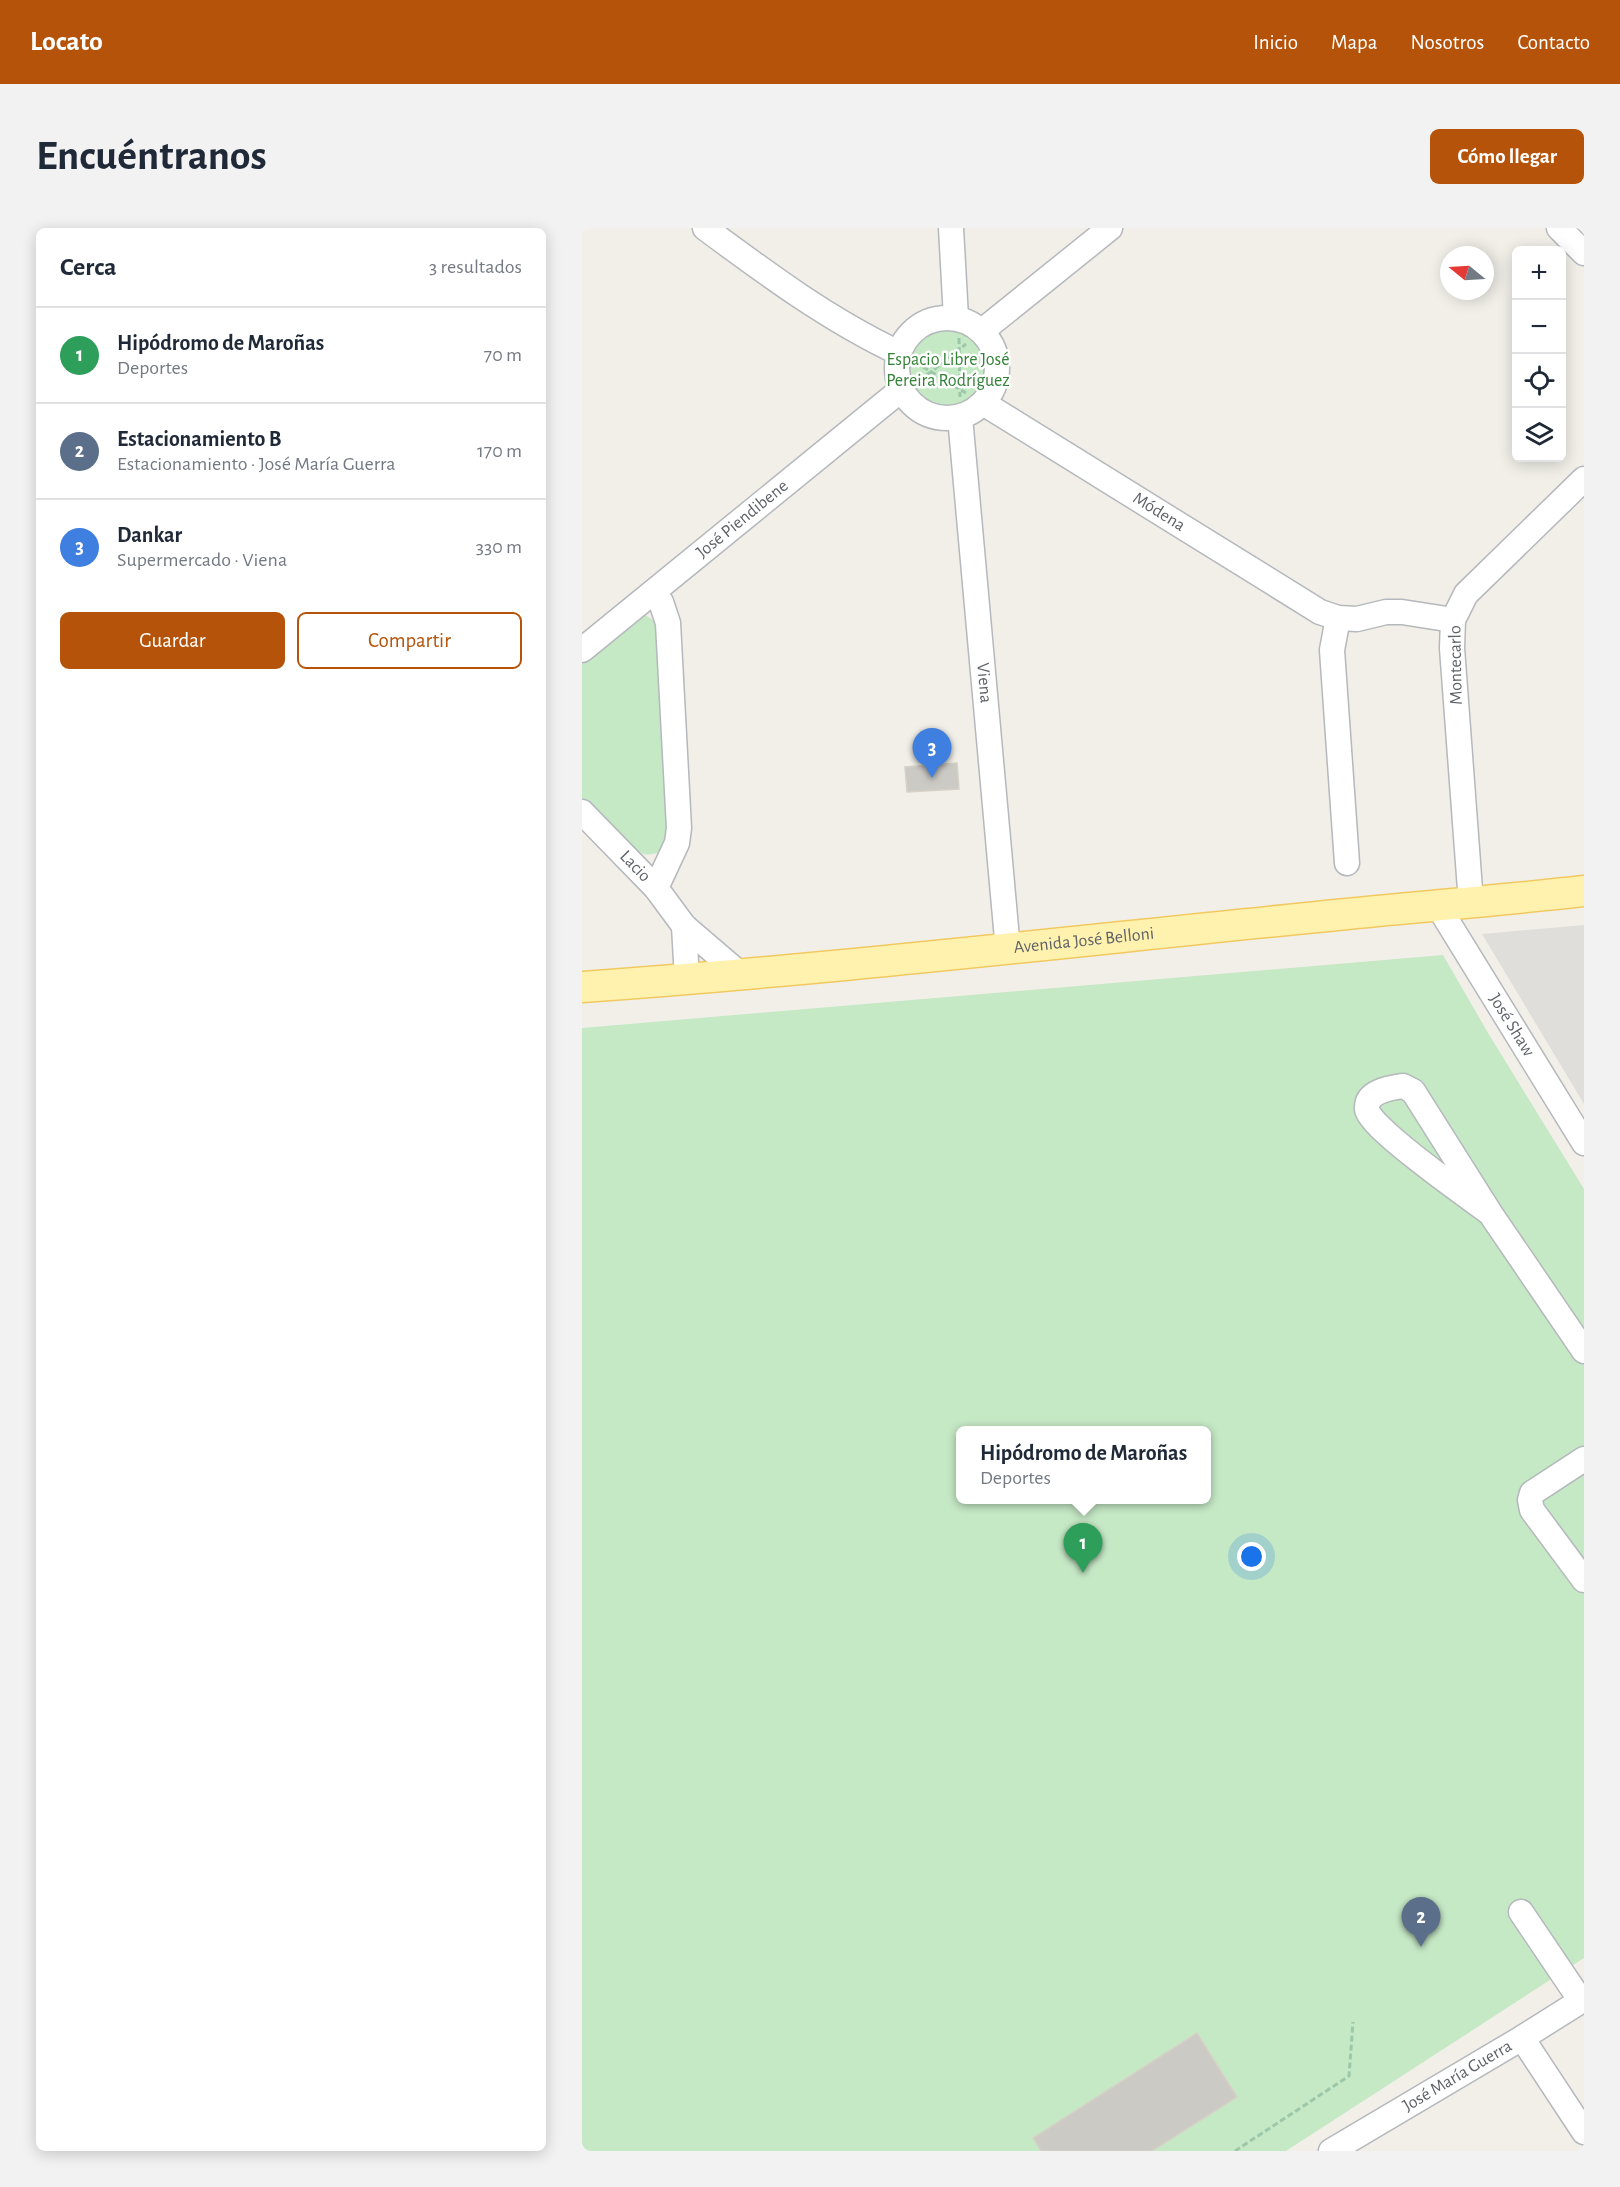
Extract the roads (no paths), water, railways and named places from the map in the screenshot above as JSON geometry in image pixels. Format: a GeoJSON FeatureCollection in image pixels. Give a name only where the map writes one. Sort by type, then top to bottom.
{"type":"FeatureCollection","features":[{"type":"Feature","properties":{"kind":"main road","name":"Avenida José Belloni"},"geometry":{"type":"LineString","coordinates":[[582,987],[1008,950],[1584,891]]}},
{"type":"Feature","properties":{"kind":"street"},"geometry":{"type":"LineString","coordinates":[[705,228],[809,302],[864,336],[899,353]]}},
{"type":"Feature","properties":{"kind":"street"},"geometry":{"type":"LineString","coordinates":[[951,228],[956,318]]}},
{"type":"Feature","properties":{"kind":"street"},"geometry":{"type":"LineString","coordinates":[[982,331],[1110,228]]}},
{"type":"Feature","properties":{"kind":"street"},"geometry":{"type":"LineString","coordinates":[[1559,228],[1584,253]]}},
{"type":"Feature","properties":{"kind":"street"},"geometry":{"type":"LineString","coordinates":[[944,318],[956,318],[982,331],[990,342],[998,367],[996,380],[983,403],[973,411],[960,417],[949,418],[926,414],[908,399],[902,389],[897,371],[899,353],[908,337],[921,325],[944,318]]}},
{"type":"Feature","properties":{"kind":"street","name":"José Piendibene"},"geometry":{"type":"LineString","coordinates":[[582,650],[902,389]]}},
{"type":"Feature","properties":{"kind":"street","name":"Módena"},"geometry":{"type":"LineString","coordinates":[[983,403],[1320,612],[1338,618],[1358,618],[1386,612],[1453,620]]}},
{"type":"Feature","properties":{"kind":"street","name":"Viena"},"geometry":{"type":"LineString","coordinates":[[960,417],[1008,950]]}},
{"type":"Feature","properties":{"kind":"street","name":"Montecarlo"},"geometry":{"type":"LineString","coordinates":[[1471,903],[1452,648],[1453,620],[1466,594],[1584,479]]}},
{"type":"Feature","properties":{"kind":"street"},"geometry":{"type":"LineString","coordinates":[[654,593],[661,602],[668,623],[679,828],[677,843],[656,888]]}},
{"type":"Feature","properties":{"kind":"street"},"geometry":{"type":"LineString","coordinates":[[1338,618],[1332,650],[1347,863]]}},
{"type":"Feature","properties":{"kind":"street","name":"Lacio"},"geometry":{"type":"LineString","coordinates":[[582,812],[656,888],[684,926],[740,974]]}},
{"type":"Feature","properties":{"kind":"street","name":"José Shaw"},"geometry":{"type":"LineString","coordinates":[[1438,906],[1584,1143]]}},
{"type":"Feature","properties":{"kind":"street"},"geometry":{"type":"LineString","coordinates":[[684,926],[687,979]]}},
{"type":"Feature","properties":{"kind":"street"},"geometry":{"type":"LineString","coordinates":[[1490,1213],[1398,1143],[1371,1119],[1366,1110],[1374,1094],[1403,1086],[1413,1091],[1490,1213],[1584,1351]]}},
{"type":"Feature","properties":{"kind":"street"},"geometry":{"type":"LineString","coordinates":[[1584,1459],[1532,1493],[1530,1500],[1532,1510],[1584,1580]]}},
{"type":"Feature","properties":{"kind":"street"},"geometry":{"type":"LineString","coordinates":[[1521,1912],[1583,2000]]}},
{"type":"Feature","properties":{"kind":"street","name":"José María Guerra"},"geometry":{"type":"LineString","coordinates":[[1331,2151],[1583,2000]]}},
{"type":"Feature","properties":{"kind":"street"},"geometry":{"type":"LineString","coordinates":[[1522,2038],[1584,2132]]}},
{"type":"Feature","properties":{"kind":"place","name":"Dankar"},"geometry":{"type":"Point","coordinates":[932,778]}},
{"type":"Feature","properties":{"kind":"place","name":"Hipódromo de Maroñas"},"geometry":{"type":"Point","coordinates":[1083,1573]}},
{"type":"Feature","properties":{"kind":"place","name":"Estacionamiento B"},"geometry":{"type":"Point","coordinates":[1421,1947]}},
{"type":"Feature","properties":{"kind":"park label","name":"Espacio Libre José Pereira Rodríguez"},"geometry":{"type":"Point","coordinates":[948,370]}}]}
